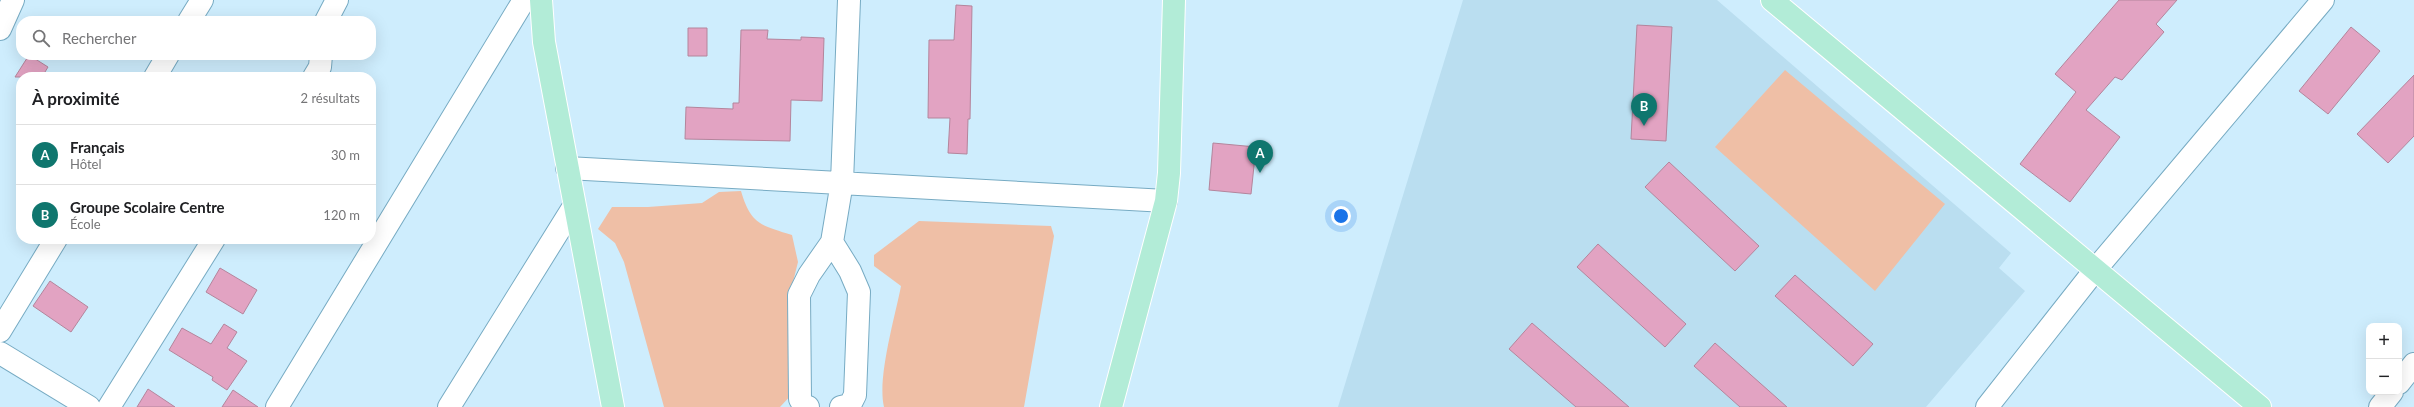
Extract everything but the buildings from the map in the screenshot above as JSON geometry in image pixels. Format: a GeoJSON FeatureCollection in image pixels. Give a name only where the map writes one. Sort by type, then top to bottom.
{"type":"FeatureCollection","features":[{"type":"Feature","properties":{"kind":"main road"},"geometry":{"type":"LineString","coordinates":[[541,0],[544,42],[613,407]]}},
{"type":"Feature","properties":{"kind":"main road"},"geometry":{"type":"LineString","coordinates":[[1111,407],[1166,201],[1170,173],[1174,0]]}},
{"type":"Feature","properties":{"kind":"main road"},"geometry":{"type":"LineString","coordinates":[[1772,0],[2260,407]]}},
{"type":"Feature","properties":{"kind":"street"},"geometry":{"type":"LineString","coordinates":[[192,16],[202,0]]}},
{"type":"Feature","properties":{"kind":"street"},"geometry":{"type":"LineString","coordinates":[[329,16],[337,0]]}},
{"type":"Feature","properties":{"kind":"street"},"geometry":{"type":"LineString","coordinates":[[376,244],[524,0]]}},
{"type":"Feature","properties":{"kind":"street"},"geometry":{"type":"LineString","coordinates":[[808,407],[804,406],[800,399],[799,295],[809,274],[832,242],[842,182],[849,0]]}},
{"type":"Feature","properties":{"kind":"street"},"geometry":{"type":"LineString","coordinates":[[1987,407],[2095,270],[2323,0]]}},
{"type":"Feature","properties":{"kind":"street"},"geometry":{"type":"LineString","coordinates":[[158,72],[165,60]]}},
{"type":"Feature","properties":{"kind":"street"},"geometry":{"type":"LineString","coordinates":[[317,72],[320,67],[321,60]]}},
{"type":"Feature","properties":{"kind":"street"},"geometry":{"type":"LineString","coordinates":[[567,168],[1166,201]]}},
{"type":"Feature","properties":{"kind":"street"},"geometry":{"type":"LineString","coordinates":[[449,407],[574,206]]}},
{"type":"Feature","properties":{"kind":"street"},"geometry":{"type":"LineString","coordinates":[[832,242],[850,271],[859,292],[855,395],[850,405],[841,407]]}},
{"type":"Feature","properties":{"kind":"street"},"geometry":{"type":"LineString","coordinates":[[0,331],[53,244]]}},
{"type":"Feature","properties":{"kind":"street"},"geometry":{"type":"LineString","coordinates":[[110,407],[211,244]]}},
{"type":"Feature","properties":{"kind":"street"},"geometry":{"type":"LineString","coordinates":[[277,407],[376,244]]}},
{"type":"Feature","properties":{"kind":"street"},"geometry":{"type":"LineString","coordinates":[[0,353],[89,407]]}},
{"type":"Feature","properties":{"kind":"street"},"geometry":{"type":"LineString","coordinates":[[2402,379],[2414,364]]}},
{"type":"Feature","properties":{"kind":"street"},"geometry":{"type":"LineString","coordinates":[[2380,407],[2390,395]]}},
{"type":"Feature","properties":{"kind":"shaded area"},"geometry":{"type":"Polygon","coordinates":[[[1463,0],[1717,0],[2011,253],[1999,268],[2025,291],[1926,407],[1338,407],[1463,0]]]}},
{"type":"Feature","properties":{"kind":"shaded area"},"geometry":{"type":"Polygon","coordinates":[[[1785,70],[1945,204],[1875,291],[1715,147],[1785,70]]]}},
{"type":"Feature","properties":{"kind":"shaded area"},"geometry":{"type":"Polygon","coordinates":[[[741,191],[753,217],[765,226],[792,235],[798,262],[793,282],[794,392],[780,407],[664,407],[624,262],[615,243],[598,229],[612,207],[648,207],[702,203],[719,192],[741,191]]]}},
{"type":"Feature","properties":{"kind":"shaded area"},"geometry":{"type":"Polygon","coordinates":[[[919,221],[1051,226],[1054,236],[1024,407],[884,407],[882,395],[885,364],[901,286],[874,266],[874,255],[919,221]]]}},
{"type":"Feature","properties":{"kind":"place","name":"Groupe Scolaire Centre"},"geometry":{"type":"Point","coordinates":[1644,126]}},
{"type":"Feature","properties":{"kind":"place","name":"Français"},"geometry":{"type":"Point","coordinates":[1260,173]}}]}
